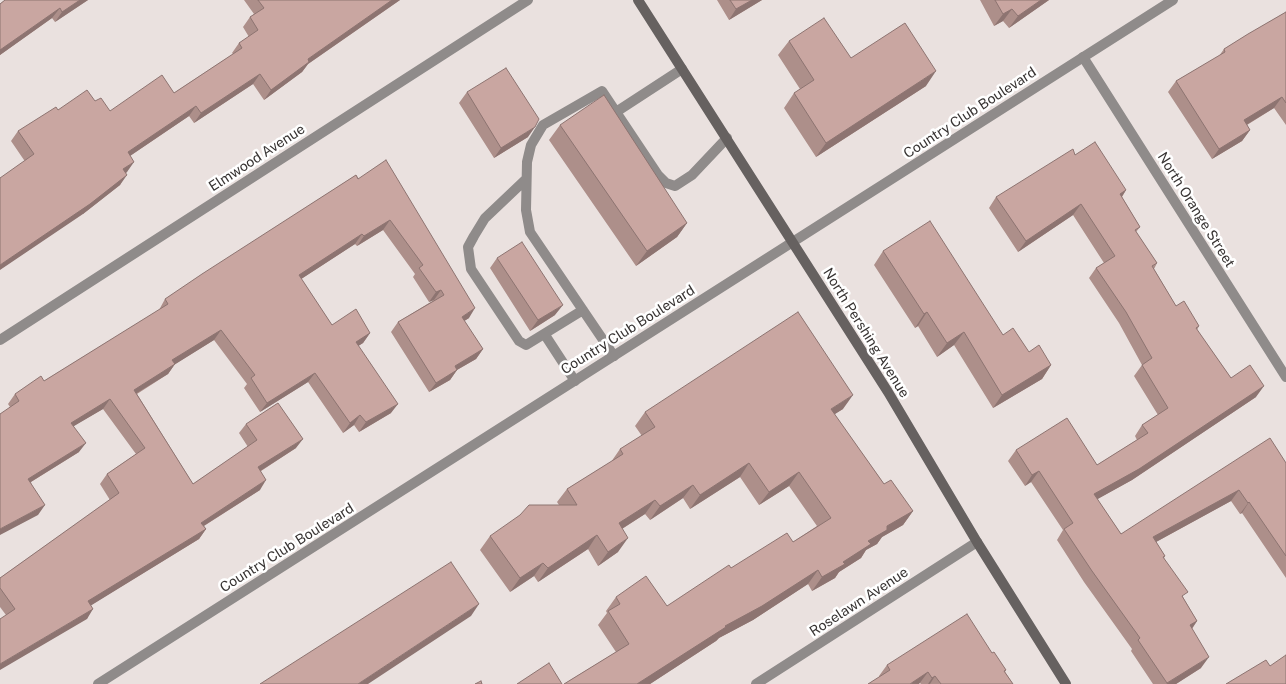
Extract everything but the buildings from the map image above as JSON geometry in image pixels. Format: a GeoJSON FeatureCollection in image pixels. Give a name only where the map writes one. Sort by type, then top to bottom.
{"type":"FeatureCollection","features":[{"type":"Feature","properties":{"kind":"main road","name":"North Pershing Avenue"},"geometry":{"type":"LineString","coordinates":[[638,0],[888,392],[977,542],[1066,684]]}},
{"type":"Feature","properties":{"kind":"street","name":"Elmwood Avenue"},"geometry":{"type":"LineString","coordinates":[[0,340],[528,0]]}},
{"type":"Feature","properties":{"kind":"street","name":"Country Club Boulevard"},"geometry":{"type":"LineString","coordinates":[[98,684],[1173,0]]}},
{"type":"Feature","properties":{"kind":"street","name":"North Orange Street"},"geometry":{"type":"LineString","coordinates":[[1083,57],[1286,377]]}},
{"type":"Feature","properties":{"kind":"street"},"geometry":{"type":"LineString","coordinates":[[616,112],[682,70]]}},
{"type":"Feature","properties":{"kind":"street"},"geometry":{"type":"LineString","coordinates":[[614,356],[530,232],[526,210],[525,180],[532,145],[543,125],[602,91],[658,175],[666,183],[675,186],[692,175],[727,138]]}},
{"type":"Feature","properties":{"kind":"street"},"geometry":{"type":"LineString","coordinates":[[525,180],[485,218],[468,247],[468,259],[471,269],[519,341],[526,345],[583,310]]}},
{"type":"Feature","properties":{"kind":"street"},"geometry":{"type":"LineString","coordinates":[[545,334],[575,381]]}},
{"type":"Feature","properties":{"kind":"street","name":"Roselawn Avenue"},"geometry":{"type":"LineString","coordinates":[[756,684],[977,542]]}}]}
